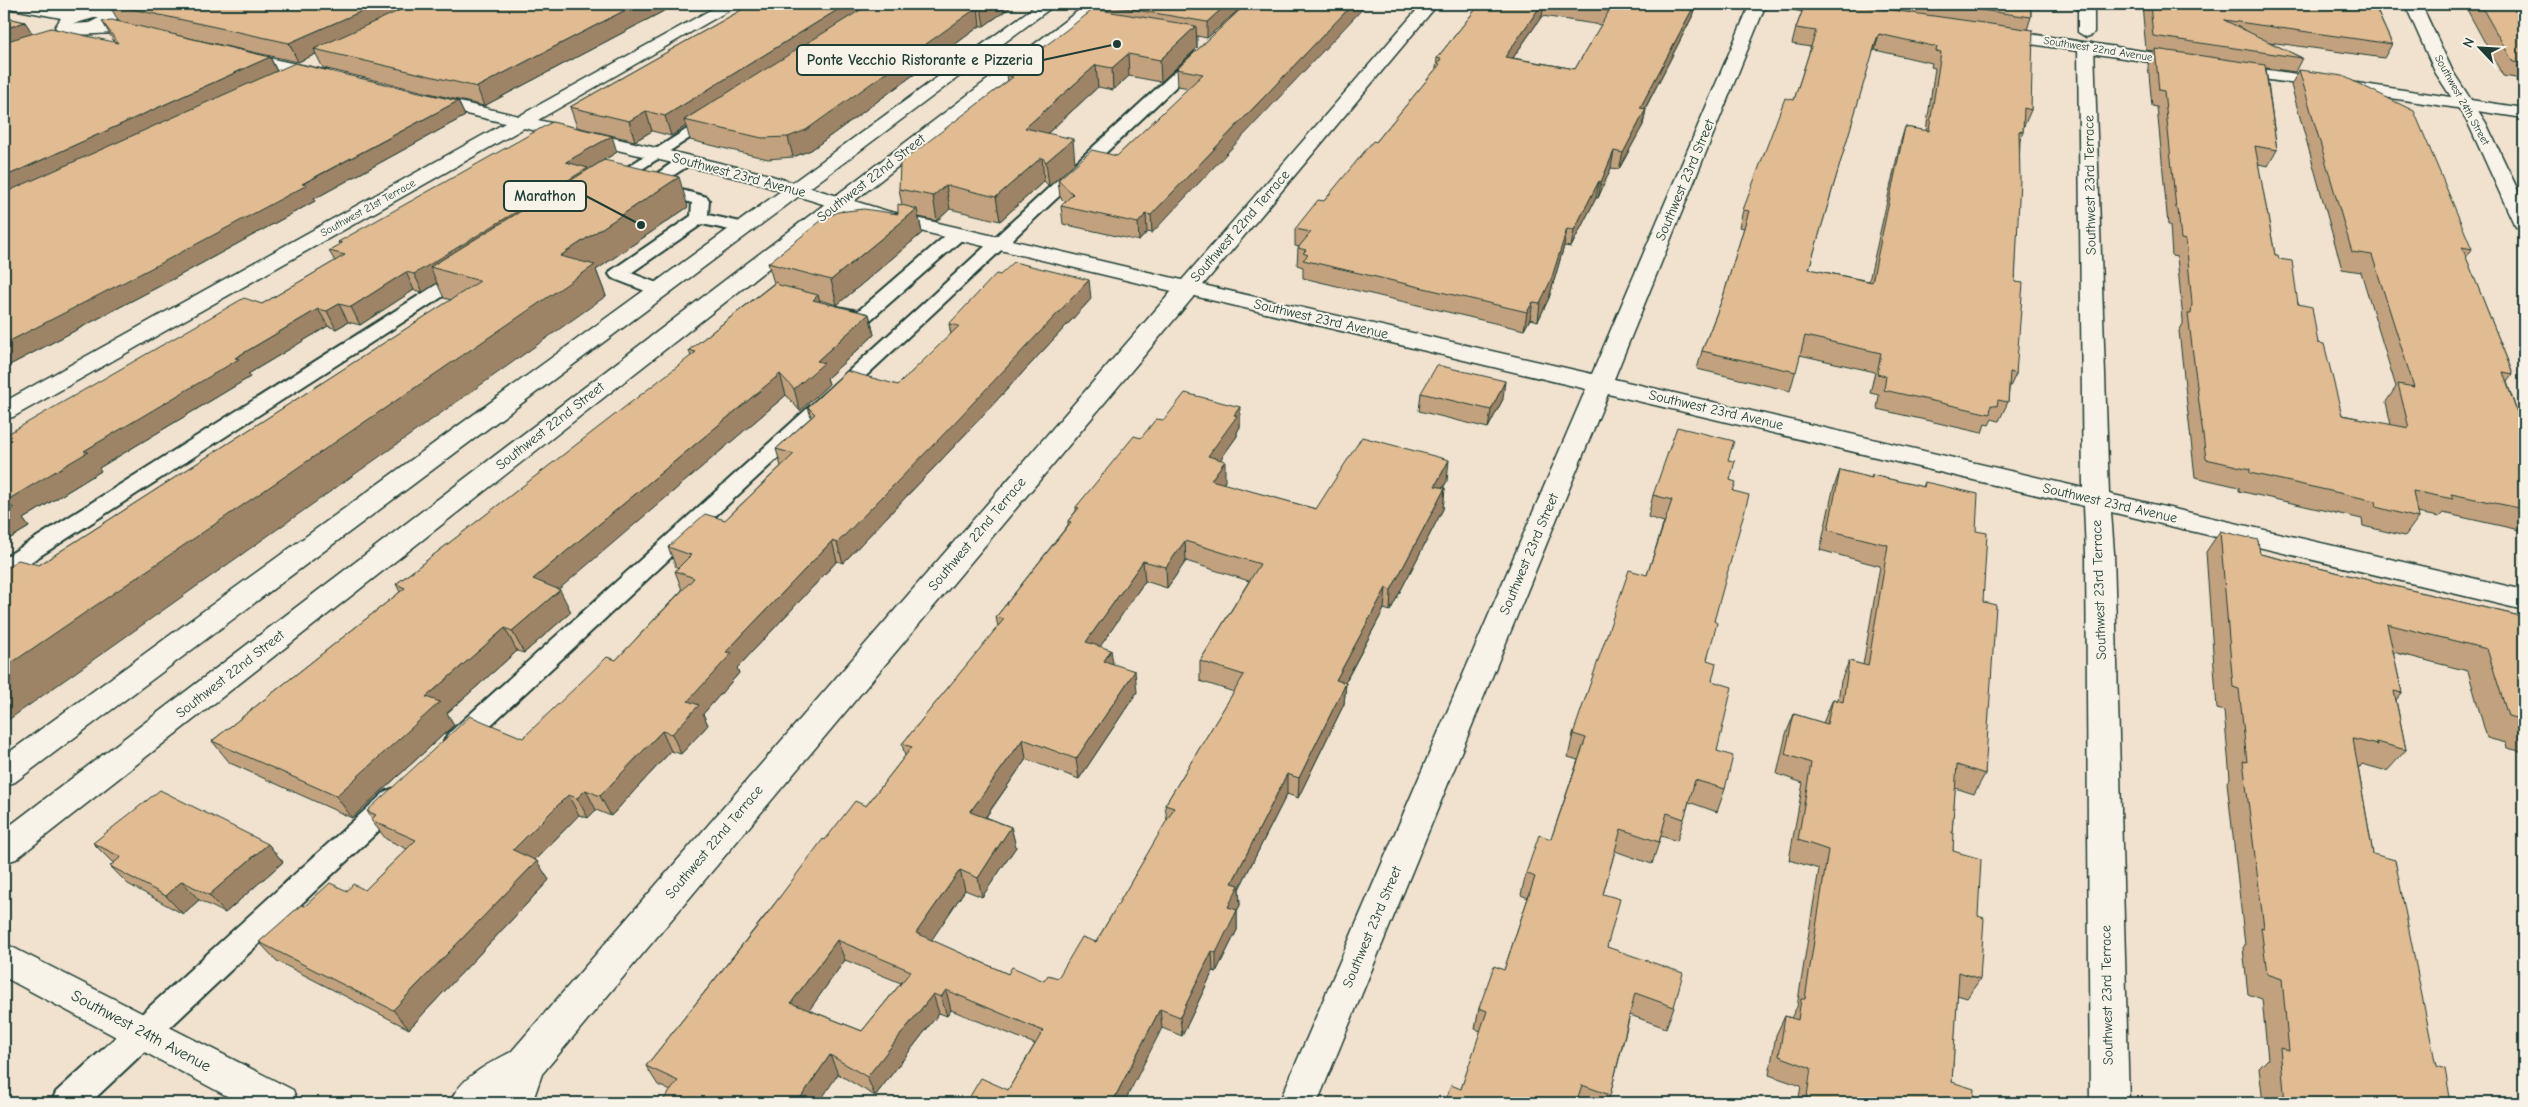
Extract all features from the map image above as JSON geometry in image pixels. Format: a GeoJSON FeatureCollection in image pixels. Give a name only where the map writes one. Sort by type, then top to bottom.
{"type":"FeatureCollection","features":[{"type":"Feature","properties":{"kind":"street"},"geometry":{"type":"LineString","coordinates":[[13,4],[93,19],[160,37]]}},
{"type":"Feature","properties":{"kind":"street","name":"Southwest 21st Terrace"},"geometry":{"type":"LineString","coordinates":[[4,412],[732,4]]}},
{"type":"Feature","properties":{"kind":"street"},"geometry":{"type":"LineString","coordinates":[[4,773],[1048,4]]}},
{"type":"Feature","properties":{"kind":"street","name":"Southwest 22nd Street"},"geometry":{"type":"LineString","coordinates":[[4,849],[1097,4]]}},
{"type":"Feature","properties":{"kind":"street","name":"Southwest 22nd Terrace"},"geometry":{"type":"LineString","coordinates":[[469,1103],[501,1077],[524,1065],[1430,4]]}},
{"type":"Feature","properties":{"kind":"street","name":"Southwest 23rd Street"},"geometry":{"type":"LineString","coordinates":[[1298,1103],[1758,4]]}},
{"type":"Feature","properties":{"kind":"street"},"geometry":{"type":"LineString","coordinates":[[1790,4],[1854,13]]}},
{"type":"Feature","properties":{"kind":"street","name":"Southwest 23rd Terrace"},"geometry":{"type":"LineString","coordinates":[[2086,4],[2096,500],[2100,553],[2109,1103]]}},
{"type":"Feature","properties":{"kind":"street","name":"Southwest 24th Street"},"geometry":{"type":"LineString","coordinates":[[2413,4],[2444,72],[2455,86],[2471,97],[2524,224]]}},
{"type":"Feature","properties":{"kind":"street"},"geometry":{"type":"LineString","coordinates":[[48,36],[93,19]]}},
{"type":"Feature","properties":{"kind":"street","name":"Southwest 22nd Avenue"},"geometry":{"type":"LineString","coordinates":[[1987,25],[2212,61],[2471,97],[2524,113]]}},
{"type":"Feature","properties":{"kind":"street","name":"Southwest 22nd Avenue"},"geometry":{"type":"LineString","coordinates":[[2086,40],[2193,48]]}},
{"type":"Feature","properties":{"kind":"street"},"geometry":{"type":"LineString","coordinates":[[216,50],[338,79]]}},
{"type":"Feature","properties":{"kind":"street"},"geometry":{"type":"LineString","coordinates":[[273,82],[329,56]]}},
{"type":"Feature","properties":{"kind":"street","name":"Southwest 22nd Avenue"},"geometry":{"type":"LineString","coordinates":[[2212,61],[2455,86]]}},
{"type":"Feature","properties":{"kind":"street","name":"Southwest 23rd Avenue"},"geometry":{"type":"LineString","coordinates":[[406,95],[755,177],[881,216],[997,244],[1600,383],[2524,600]]}},
{"type":"Feature","properties":{"kind":"street","name":"Southwest 24th Avenue"},"geometry":{"type":"LineString","coordinates":[[4,959],[279,1103]]}},
{"type":"Feature","properties":{"kind":"street","name":"Southwest 22nd Terrace"},"geometry":{"type":"LineString","coordinates":[[510,1103],[519,1089],[524,1065]]}},
{"type":"Feature","properties":{"kind":"lane"},"geometry":{"type":"LineString","coordinates":[[1075,21],[1097,24]]}},
{"type":"Feature","properties":{"kind":"lane"},"geometry":{"type":"LineString","coordinates":[[441,756],[997,244],[1206,44]]}},
{"type":"Feature","properties":{"kind":"lane"},"geometry":{"type":"LineString","coordinates":[[595,192],[725,109]]}},
{"type":"Feature","properties":{"kind":"lane"},"geometry":{"type":"LineString","coordinates":[[685,161],[647,186],[701,200],[699,218]]}},
{"type":"Feature","properties":{"kind":"lane"},"geometry":{"type":"LineString","coordinates":[[660,290],[618,274],[699,218],[744,228]]}},
{"type":"Feature","properties":{"kind":"lane"},"geometry":{"type":"LineString","coordinates":[[817,307],[861,318],[958,234]]}},
{"type":"Feature","properties":{"kind":"lane"},"geometry":{"type":"LineString","coordinates":[[4,568],[479,266]]}},
{"type":"Feature","properties":{"kind":"lane"},"geometry":{"type":"LineString","coordinates":[[67,1103],[412,783]]}},
{"type":"Feature","properties":{"kind":"building"},"geometry":{"type":"Polygon","coordinates":[[[109,4],[378,4],[289,43],[109,4]]]}},
{"type":"Feature","properties":{"kind":"building"},"geometry":{"type":"Polygon","coordinates":[[[414,4],[637,4],[477,87],[314,49],[414,4]]]}},
{"type":"Feature","properties":{"kind":"building"},"geometry":{"type":"Polygon","coordinates":[[[752,4],[847,4],[665,116],[646,111],[629,121],[570,107],[752,4]]]}},
{"type":"Feature","properties":{"kind":"building"},"geometry":{"type":"Polygon","coordinates":[[[870,4],[987,4],[981,8],[978,7],[806,130],[788,137],[762,138],[684,120],[870,4]]]}},
{"type":"Feature","properties":{"kind":"building"},"geometry":{"type":"Polygon","coordinates":[[[1227,4],[1207,22],[1107,5],[1227,4]]]}},
{"type":"Feature","properties":{"kind":"building"},"geometry":{"type":"Polygon","coordinates":[[[1246,4],[1353,4],[1151,215],[1146,214],[1138,223],[1061,206],[1073,194],[1058,180],[1092,150],[1117,156],[1203,74],[1177,69],[1246,4]]]}},
{"type":"Feature","properties":{"kind":"building"},"geometry":{"type":"Polygon","coordinates":[[[1480,4],[1542,4],[1505,57],[1575,69],[1609,11],[1562,4],[1695,4],[1640,108],[1646,109],[1623,153],[1614,151],[1601,182],[1599,181],[1574,230],[1567,229],[1551,280],[1540,303],[1533,302],[1527,312],[1303,260],[1308,255],[1303,253],[1306,250],[1298,248],[1311,232],[1295,229],[1318,200],[1324,201],[1373,141],[1376,142],[1440,64],[1438,63],[1441,59],[1437,58],[1480,4]]]}},
{"type":"Feature","properties":{"kind":"building"},"geometry":{"type":"Polygon","coordinates":[[[1805,4],[1849,4],[2033,30],[2031,110],[2024,108],[2023,132],[2019,131],[2020,179],[2015,282],[2023,283],[2016,374],[2010,372],[2008,402],[1998,400],[1997,406],[1991,405],[1990,414],[1884,390],[1886,376],[1877,374],[1881,353],[1805,336],[1796,372],[1702,351],[1723,297],[1749,211],[1743,210],[1785,98],[1794,100],[1816,31],[1796,28],[1805,4]],[[1879,34],[1809,269],[1872,282],[1905,127],[1929,131],[1941,52],[1936,51],[1937,47],[1879,34]]]}},
{"type":"Feature","properties":{"kind":"building"},"geometry":{"type":"Polygon","coordinates":[[[1937,4],[2030,4],[2031,17],[1937,4]]]}},
{"type":"Feature","properties":{"kind":"building"},"geometry":{"type":"Polygon","coordinates":[[[2150,4],[2374,4],[2392,44],[2224,20],[2302,58],[2153,36],[2150,4]]]}},
{"type":"Feature","properties":{"kind":"building"},"geometry":{"type":"Polygon","coordinates":[[[2480,4],[2524,4],[2524,63],[2513,62],[2480,4]]]}},
{"type":"Feature","properties":{"kind":"building"},"geometry":{"type":"Polygon","coordinates":[[[1094,9],[1196,26],[1160,60],[1128,54],[1112,68],[1096,65],[1025,128],[1073,139],[1046,162],[1042,157],[996,197],[946,185],[933,196],[899,189],[900,163],[1013,77],[1007,75],[1094,9]]]}},
{"type":"Feature","properties":{"kind":"building"},"geometry":{"type":"Polygon","coordinates":[[[4,17],[25,22],[4,29],[4,17]]]}},
{"type":"Feature","properties":{"kind":"building"},"geometry":{"type":"Polygon","coordinates":[[[112,20],[270,57],[4,177],[4,42],[51,28],[118,43],[102,21],[112,20]]]}},
{"type":"Feature","properties":{"kind":"building"},"geometry":{"type":"Polygon","coordinates":[[[2155,49],[2265,65],[2277,150],[2255,146],[2275,255],[2278,255],[2279,259],[2292,261],[2298,304],[2312,307],[2318,343],[2324,344],[2342,415],[2409,428],[2398,384],[2414,387],[2372,255],[2352,252],[2299,70],[2343,76],[2414,111],[2472,249],[2462,247],[2513,374],[2503,372],[2522,427],[2518,426],[2524,441],[2524,509],[2451,494],[2453,499],[2413,491],[2418,518],[2376,507],[2375,501],[2250,473],[2250,469],[2206,459],[2188,314],[2191,314],[2192,303],[2186,240],[2181,239],[2164,91],[2159,90],[2155,49]]]}},
{"type":"Feature","properties":{"kind":"building"},"geometry":{"type":"Polygon","coordinates":[[[295,63],[458,101],[302,184],[307,185],[4,344],[4,218],[9,215],[4,214],[4,193],[295,63]]]}},
{"type":"Feature","properties":{"kind":"building"},"geometry":{"type":"Polygon","coordinates":[[[552,122],[612,136],[566,162],[588,168],[414,274],[406,272],[351,307],[339,304],[327,311],[318,309],[235,358],[239,359],[84,451],[88,452],[4,502],[4,436],[244,298],[262,304],[345,255],[329,251],[342,243],[338,242],[552,122]]]}},
{"type":"Feature","properties":{"kind":"building"},"geometry":{"type":"Polygon","coordinates":[[[604,160],[679,177],[560,256],[595,265],[4,668],[4,569],[18,560],[39,565],[480,281],[430,267],[604,160]]]}},
{"type":"Feature","properties":{"kind":"building"},"geometry":{"type":"Polygon","coordinates":[[[898,204],[917,209],[831,280],[768,263],[822,220],[838,212],[864,209],[898,214],[898,204]]]}},
{"type":"Feature","properties":{"kind":"building"},"geometry":{"type":"Polygon","coordinates":[[[1014,262],[1089,280],[941,437],[837,543],[832,541],[726,652],[732,653],[688,701],[699,705],[672,734],[662,731],[600,796],[586,790],[577,798],[568,795],[513,850],[537,861],[393,1010],[259,942],[301,905],[305,906],[330,883],[347,891],[353,884],[365,890],[416,840],[371,820],[376,815],[367,811],[470,716],[523,738],[607,657],[616,660],[694,578],[675,571],[691,555],[668,547],[705,514],[725,520],[794,454],[776,449],[815,414],[808,407],[847,371],[898,385],[959,326],[949,324],[996,274],[1000,275],[1014,262]]]}},
{"type":"Feature","properties":{"kind":"building"},"geometry":{"type":"Polygon","coordinates":[[[776,282],[779,285],[818,295],[813,300],[869,314],[817,361],[824,363],[794,389],[780,374],[533,579],[560,590],[512,631],[505,628],[426,697],[440,702],[336,796],[212,741],[405,588],[396,584],[696,352],[689,350],[776,282]]]}},
{"type":"Feature","properties":{"kind":"building"},"geometry":{"type":"Polygon","coordinates":[[[1437,365],[1505,381],[1491,410],[1421,393],[1437,365]]]}},
{"type":"Feature","properties":{"kind":"building"},"geometry":{"type":"Polygon","coordinates":[[[1185,393],[1240,407],[1234,415],[1237,416],[1208,456],[1225,461],[1211,480],[1316,509],[1362,437],[1449,460],[1435,486],[1445,488],[1391,590],[1386,588],[1336,680],[1346,683],[1299,778],[1287,774],[1232,883],[1239,885],[1228,907],[1237,910],[1216,953],[1212,951],[1180,1017],[1160,1009],[1112,1103],[966,1103],[981,1078],[1008,1090],[1043,1031],[946,990],[941,997],[933,994],[867,1077],[830,1055],[797,1103],[661,1103],[678,1081],[646,1066],[767,914],[823,839],[825,840],[855,801],[866,806],[912,747],[902,744],[1004,619],[996,617],[1071,522],[1068,521],[1079,508],[1076,507],[1134,436],[1141,438],[1156,419],[1164,420],[1185,393]],[[1185,541],[1166,567],[1143,561],[1086,642],[1111,650],[1104,661],[1135,671],[1076,759],[1023,739],[970,812],[1011,827],[978,878],[960,870],[916,933],[1008,974],[1012,967],[1044,981],[1048,975],[1058,978],[1082,937],[1096,942],[1174,808],[1165,805],[1244,675],[1200,661],[1260,564],[1185,541]],[[837,940],[791,1003],[862,1031],[911,971],[837,940]]]}},
{"type":"Feature","properties":{"kind":"building"},"geometry":{"type":"Polygon","coordinates":[[[1677,427],[1734,441],[1728,460],[1735,461],[1730,480],[1736,482],[1733,491],[1749,495],[1714,621],[1717,623],[1707,660],[1716,663],[1712,681],[1732,687],[1717,751],[1733,756],[1725,789],[1695,780],[1684,819],[1667,813],[1659,842],[1621,829],[1603,894],[1620,899],[1607,947],[1683,973],[1674,1007],[1635,993],[1610,1095],[1582,1085],[1576,1103],[1445,1103],[1451,1085],[1461,1089],[1487,1011],[1479,1008],[1494,966],[1504,970],[1535,877],[1526,873],[1539,835],[1551,839],[1586,738],[1573,734],[1629,570],[1647,575],[1672,500],[1653,495],[1677,427]]]}},
{"type":"Feature","properties":{"kind":"building"},"geometry":{"type":"Polygon","coordinates":[[[1840,470],[1924,487],[1925,482],[1978,494],[1976,531],[1987,533],[1983,602],[1996,605],[1985,774],[1957,765],[1952,833],[1954,833],[1953,851],[1981,859],[1978,916],[1984,918],[1980,979],[1959,972],[1952,1082],[1974,1089],[1973,1103],[1806,1103],[1811,1068],[1779,1056],[1785,1016],[1798,1020],[1801,999],[1805,999],[1828,850],[1798,840],[1811,763],[1785,754],[1794,714],[1827,724],[1833,699],[1843,702],[1849,661],[1868,666],[1888,545],[1828,530],[1840,470]]]}},
{"type":"Feature","properties":{"kind":"building"},"geometry":{"type":"Polygon","coordinates":[[[4,504],[14,508],[4,514],[4,504]]]}},
{"type":"Feature","properties":{"kind":"building"},"geometry":{"type":"Polygon","coordinates":[[[2220,531],[2258,540],[2260,554],[2524,617],[2524,720],[2508,716],[2487,649],[2387,624],[2402,693],[2394,691],[2406,750],[2377,742],[2378,745],[2353,739],[2373,854],[2395,860],[2436,1066],[2445,1069],[2451,1103],[2285,1103],[2280,1048],[2289,1051],[2282,979],[2267,974],[2261,927],[2264,928],[2243,761],[2247,762],[2239,689],[2233,687],[2220,531]]]}},
{"type":"Feature","properties":{"kind":"building"},"geometry":{"type":"Polygon","coordinates":[[[160,790],[268,844],[209,895],[182,881],[166,896],[110,866],[121,857],[93,843],[160,790]]]}},
{"type":"Feature","properties":{"kind":"place","name":"Ponte Vecchio Ristorante e Pizzeria"},"geometry":{"type":"Point","coordinates":[1117,44]}},
{"type":"Feature","properties":{"kind":"place","name":"Marathon"},"geometry":{"type":"Point","coordinates":[641,225]}}]}
